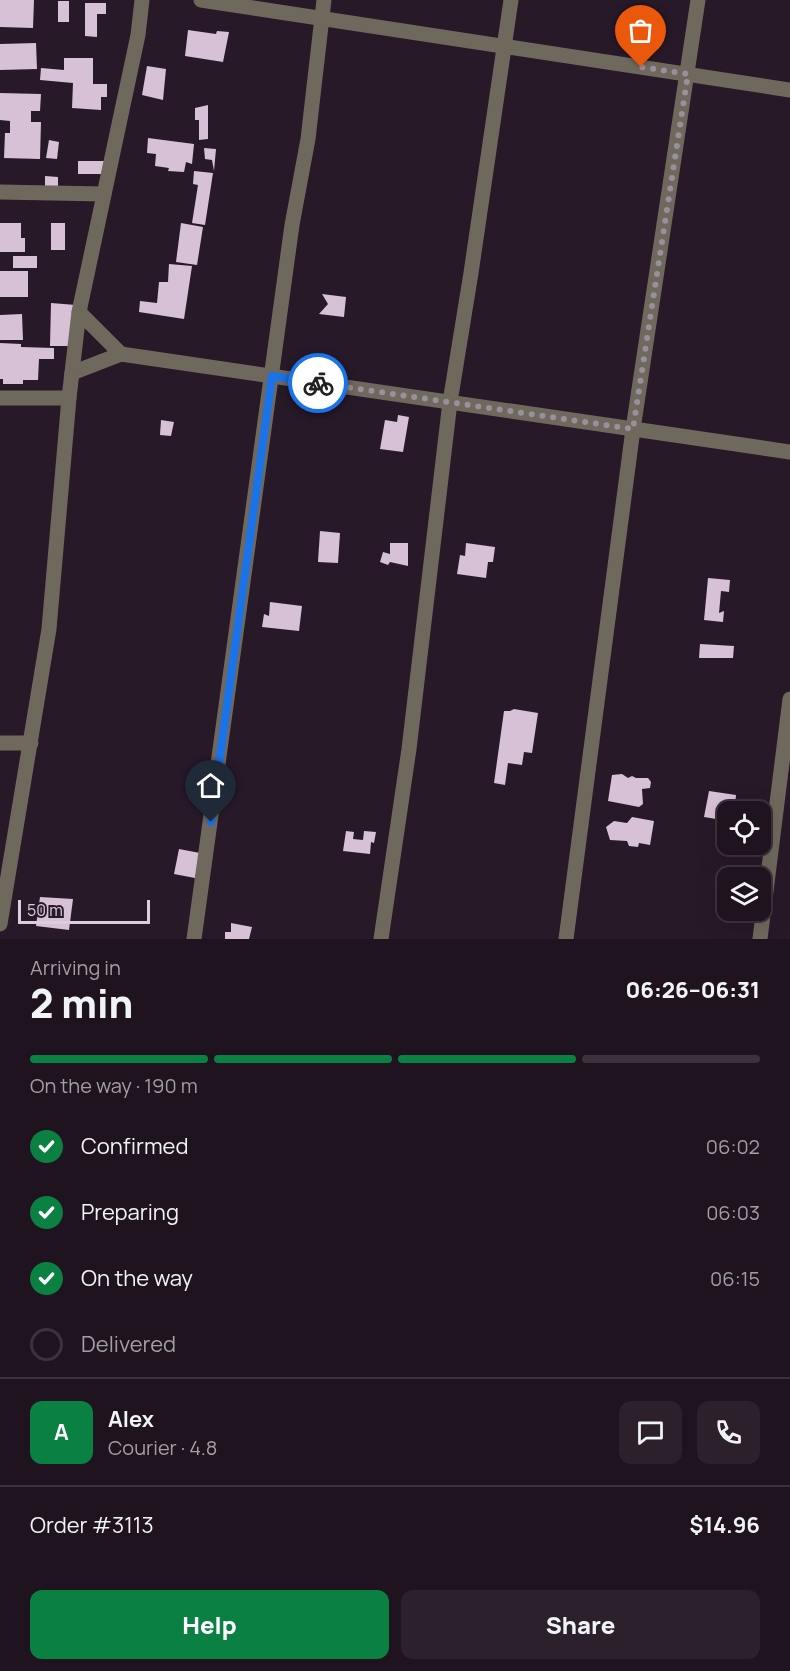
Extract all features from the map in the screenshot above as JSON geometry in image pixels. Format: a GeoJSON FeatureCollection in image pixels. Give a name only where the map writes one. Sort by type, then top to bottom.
{"type":"FeatureCollection","features":[{"type":"Feature","properties":{"kind":"street"},"geometry":{"type":"LineString","coordinates":[[0,924],[49,629],[69,398],[79,312],[138,35],[142,0]]}},
{"type":"Feature","properties":{"kind":"street"},"geometry":{"type":"LineString","coordinates":[[201,0],[790,90]]}},
{"type":"Feature","properties":{"kind":"street"},"geometry":{"type":"LineString","coordinates":[[194,939],[292,225],[308,139],[324,0]]}},
{"type":"Feature","properties":{"kind":"street"},"geometry":{"type":"LineString","coordinates":[[381,939],[409,749],[450,402],[511,0]]}},
{"type":"Feature","properties":{"kind":"street"},"geometry":{"type":"LineString","coordinates":[[566,939],[633,429],[698,0]]}},
{"type":"Feature","properties":{"kind":"street"},"geometry":{"type":"LineString","coordinates":[[0,192],[104,194]]}},
{"type":"Feature","properties":{"kind":"street"},"geometry":{"type":"LineString","coordinates":[[79,312],[121,354]]}},
{"type":"Feature","properties":{"kind":"street"},"geometry":{"type":"LineString","coordinates":[[72,373],[121,354],[790,452]]}},
{"type":"Feature","properties":{"kind":"street"},"geometry":{"type":"LineString","coordinates":[[0,398],[69,398]]}},
{"type":"Feature","properties":{"kind":"street"},"geometry":{"type":"LineString","coordinates":[[760,939],[790,699]]}},
{"type":"Feature","properties":{"kind":"street"},"geometry":{"type":"LineString","coordinates":[[0,742],[31,743]]}},
{"type":"Feature","properties":{"kind":"building"},"geometry":{"type":"Polygon","coordinates":[[[0,0],[34,0],[33,28],[0,27],[0,0]]]}},
{"type":"Feature","properties":{"kind":"building"},"geometry":{"type":"Polygon","coordinates":[[[58,1],[69,1],[69,22],[58,22],[58,1]]]}},
{"type":"Feature","properties":{"kind":"building"},"geometry":{"type":"Polygon","coordinates":[[[85,3],[106,3],[106,14],[97,14],[97,37],[85,36],[85,3]]]}},
{"type":"Feature","properties":{"kind":"building"},"geometry":{"type":"Polygon","coordinates":[[[188,30],[216,34],[217,31],[229,32],[223,62],[185,56],[188,30]]]}},
{"type":"Feature","properties":{"kind":"building"},"geometry":{"type":"Polygon","coordinates":[[[36,43],[37,69],[0,70],[0,44],[36,43]]]}},
{"type":"Feature","properties":{"kind":"building"},"geometry":{"type":"Polygon","coordinates":[[[64,58],[93,58],[93,84],[107,84],[107,97],[101,97],[101,110],[72,108],[73,83],[40,80],[41,68],[64,70],[64,58]]]}},
{"type":"Feature","properties":{"kind":"building"},"geometry":{"type":"Polygon","coordinates":[[[147,66],[166,69],[163,100],[142,95],[147,66]]]}},
{"type":"Feature","properties":{"kind":"building"},"geometry":{"type":"Polygon","coordinates":[[[0,93],[41,94],[40,111],[31,111],[31,122],[41,122],[40,159],[4,158],[5,133],[10,133],[10,121],[0,120],[0,93]]]}},
{"type":"Feature","properties":{"kind":"building"},"geometry":{"type":"Polygon","coordinates":[[[208,105],[208,139],[199,140],[199,120],[195,120],[195,108],[208,105]]]}},
{"type":"Feature","properties":{"kind":"building"},"geometry":{"type":"Polygon","coordinates":[[[148,138],[194,144],[192,164],[186,162],[184,172],[168,171],[169,168],[155,166],[156,154],[147,153],[148,138]]]}},
{"type":"Feature","properties":{"kind":"building"},"geometry":{"type":"Polygon","coordinates":[[[49,140],[59,142],[57,159],[46,158],[49,140]]]}},
{"type":"Feature","properties":{"kind":"building"},"geometry":{"type":"Polygon","coordinates":[[[204,148],[216,149],[214,171],[212,160],[205,159],[204,148]]]}},
{"type":"Feature","properties":{"kind":"building"},"geometry":{"type":"Polygon","coordinates":[[[78,161],[104,161],[104,174],[78,174],[78,161]]]}},
{"type":"Feature","properties":{"kind":"building"},"geometry":{"type":"Polygon","coordinates":[[[194,171],[213,173],[205,225],[192,223],[198,185],[193,184],[194,171]]]}},
{"type":"Feature","properties":{"kind":"building"},"geometry":{"type":"Polygon","coordinates":[[[45,176],[58,177],[58,188],[45,187],[45,176]]]}},
{"type":"Feature","properties":{"kind":"building"},"geometry":{"type":"Polygon","coordinates":[[[0,223],[21,223],[21,238],[25,238],[25,252],[0,252],[0,223]]]}},
{"type":"Feature","properties":{"kind":"building"},"geometry":{"type":"Polygon","coordinates":[[[51,223],[65,223],[65,250],[51,250],[51,223]]]}},
{"type":"Feature","properties":{"kind":"building"},"geometry":{"type":"Polygon","coordinates":[[[181,223],[203,227],[197,265],[176,262],[181,223]]]}},
{"type":"Feature","properties":{"kind":"building"},"geometry":{"type":"Polygon","coordinates":[[[13,256],[37,256],[37,268],[13,268],[13,256]]]}},
{"type":"Feature","properties":{"kind":"building"},"geometry":{"type":"Polygon","coordinates":[[[169,264],[192,266],[184,319],[139,312],[140,301],[157,303],[159,282],[168,282],[169,264]]]}},
{"type":"Feature","properties":{"kind":"building"},"geometry":{"type":"Polygon","coordinates":[[[0,271],[28,271],[28,297],[0,297],[0,271]]]}},
{"type":"Feature","properties":{"kind":"building"},"geometry":{"type":"Polygon","coordinates":[[[322,294],[346,297],[344,317],[319,314],[328,304],[322,294]]]}},
{"type":"Feature","properties":{"kind":"building"},"geometry":{"type":"Polygon","coordinates":[[[51,303],[76,305],[75,346],[50,346],[51,303]]]}},
{"type":"Feature","properties":{"kind":"building"},"geometry":{"type":"Polygon","coordinates":[[[22,314],[23,340],[0,340],[0,315],[22,314]]]}},
{"type":"Feature","properties":{"kind":"building"},"geometry":{"type":"Polygon","coordinates":[[[0,343],[21,344],[21,347],[54,348],[54,359],[39,359],[38,380],[23,380],[23,384],[3,384],[3,379],[0,379],[0,343]]]}},
{"type":"Feature","properties":{"kind":"building"},"geometry":{"type":"Polygon","coordinates":[[[398,415],[409,417],[403,452],[380,449],[385,420],[397,422],[398,415]]]}},
{"type":"Feature","properties":{"kind":"building"},"geometry":{"type":"Polygon","coordinates":[[[161,420],[174,422],[171,436],[160,435],[161,420]]]}},
{"type":"Feature","properties":{"kind":"building"},"geometry":{"type":"Polygon","coordinates":[[[320,531],[340,533],[338,563],[318,562],[320,531]]]}},
{"type":"Feature","properties":{"kind":"building"},"geometry":{"type":"Polygon","coordinates":[[[390,543],[408,543],[408,566],[390,562],[388,565],[380,562],[383,552],[390,554],[390,543]]]}},
{"type":"Feature","properties":{"kind":"building"},"geometry":{"type":"Polygon","coordinates":[[[466,543],[495,547],[493,562],[488,562],[486,578],[457,574],[460,555],[465,556],[466,543]]]}},
{"type":"Feature","properties":{"kind":"building"},"geometry":{"type":"Polygon","coordinates":[[[708,578],[730,580],[729,592],[721,591],[719,613],[724,611],[723,622],[704,620],[708,578]]]}},
{"type":"Feature","properties":{"kind":"building"},"geometry":{"type":"Polygon","coordinates":[[[270,602],[302,606],[299,631],[262,627],[264,614],[269,616],[270,602]]]}},
{"type":"Feature","properties":{"kind":"building"},"geometry":{"type":"Polygon","coordinates":[[[700,644],[734,646],[733,658],[699,658],[700,644]]]}},
{"type":"Feature","properties":{"kind":"building"},"geometry":{"type":"Polygon","coordinates":[[[514,709],[538,713],[532,753],[524,752],[522,765],[508,763],[505,785],[494,783],[504,711],[514,709]]]}},
{"type":"Feature","properties":{"kind":"building"},"geometry":{"type":"Polygon","coordinates":[[[622,774],[628,778],[632,776],[648,778],[651,782],[650,788],[642,789],[643,804],[639,807],[608,801],[612,775],[622,774]]]}},
{"type":"Feature","properties":{"kind":"building"},"geometry":{"type":"Polygon","coordinates":[[[709,791],[736,795],[735,801],[717,801],[717,819],[704,817],[709,791]]]}},
{"type":"Feature","properties":{"kind":"building"},"geometry":{"type":"Polygon","coordinates":[[[632,817],[654,821],[650,845],[639,843],[638,847],[629,846],[627,841],[610,840],[606,827],[614,821],[627,823],[632,817]]]}},
{"type":"Feature","properties":{"kind":"building"},"geometry":{"type":"Polygon","coordinates":[[[346,831],[354,832],[353,839],[363,840],[364,831],[376,832],[374,843],[371,842],[370,854],[343,851],[346,831]]]}},
{"type":"Feature","properties":{"kind":"building"},"geometry":{"type":"Polygon","coordinates":[[[179,849],[200,853],[195,878],[174,874],[179,849]]]}},
{"type":"Feature","properties":{"kind":"building"},"geometry":{"type":"Polygon","coordinates":[[[40,897],[73,899],[69,930],[36,926],[40,897]]]}},
{"type":"Feature","properties":{"kind":"building"},"geometry":{"type":"Polygon","coordinates":[[[231,923],[252,927],[249,939],[225,939],[225,932],[231,932],[231,923]]]}},
{"type":"Feature","properties":{"kind":"way so far"},"geometry":{"type":"LineString","coordinates":[[318,383],[633,429],[688,74],[641,67]]}},
{"type":"Feature","properties":{"kind":"route"},"geometry":{"type":"LineString","coordinates":[[211,822],[272,376],[318,383]]}}]}
